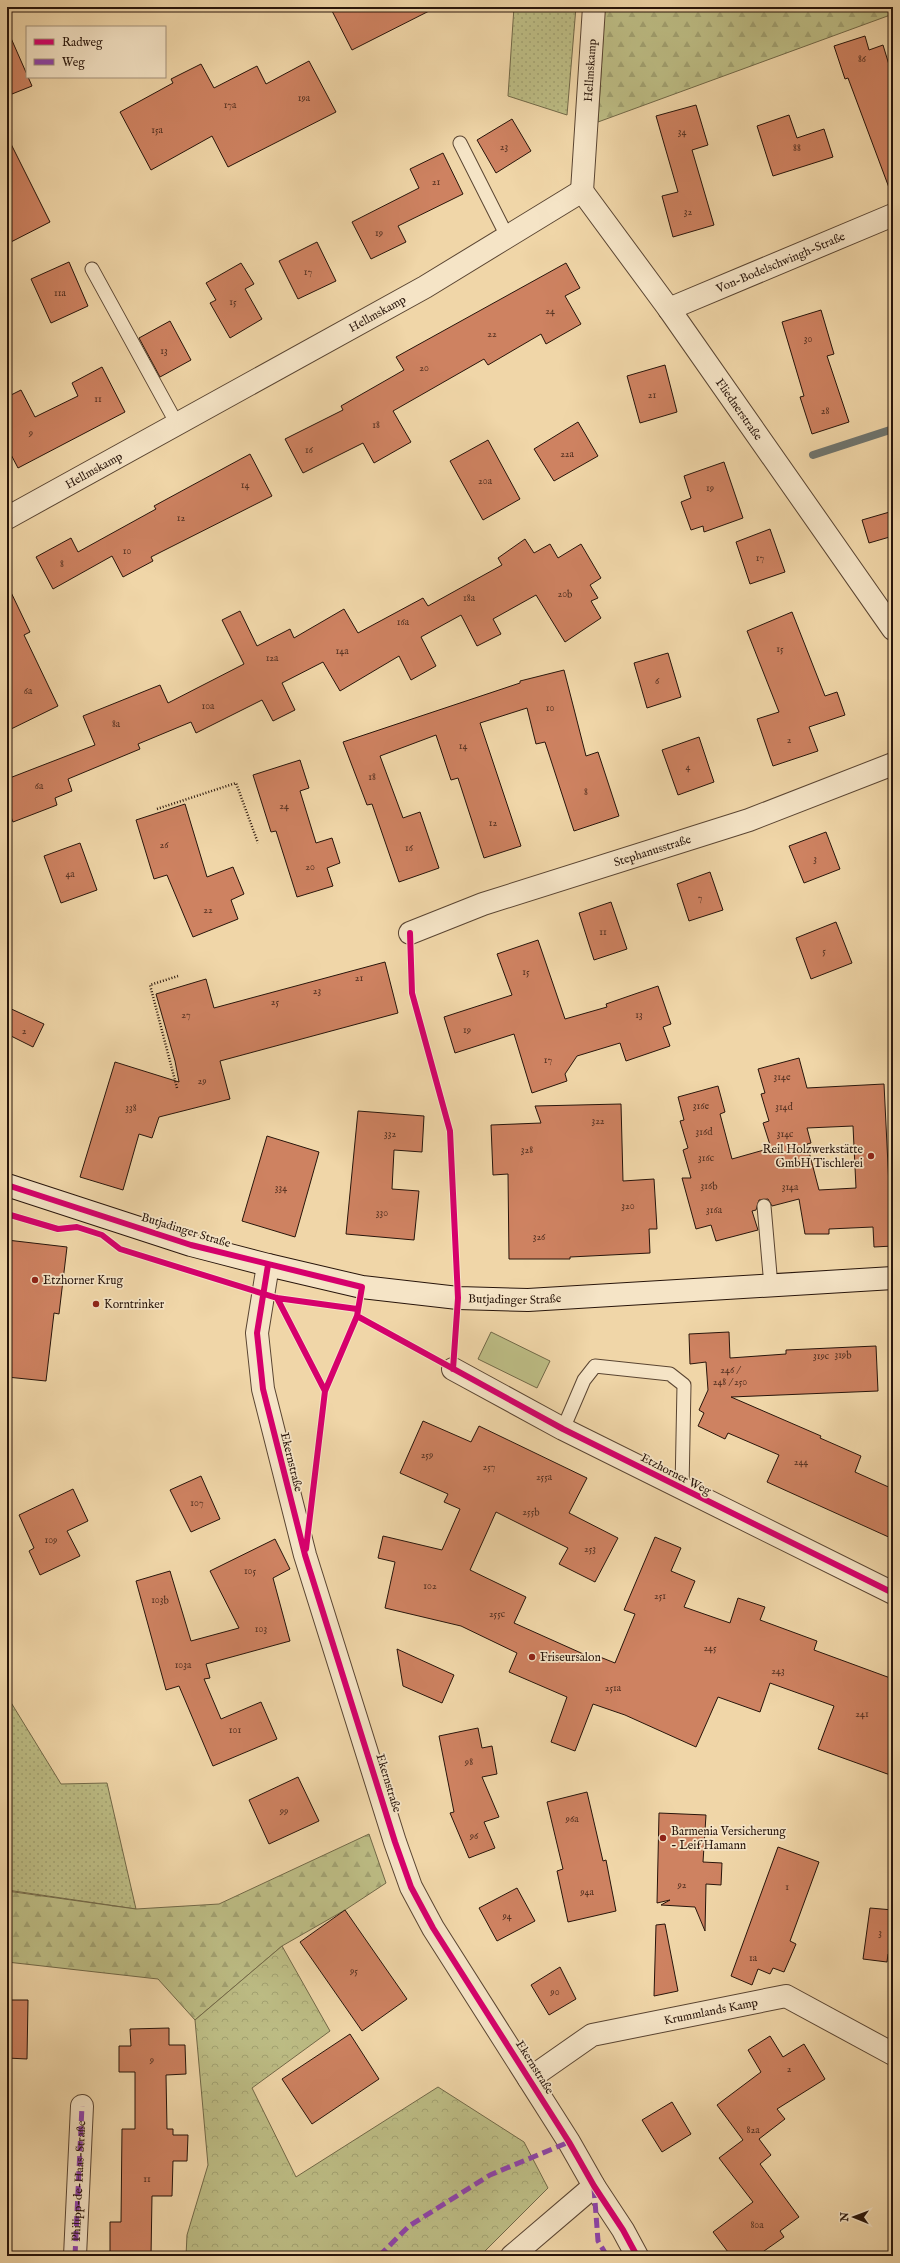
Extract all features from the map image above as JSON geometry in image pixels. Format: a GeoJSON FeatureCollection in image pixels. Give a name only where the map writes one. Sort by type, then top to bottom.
{"type":"FeatureCollection","features":[{"type":"Feature","properties":{"kind":"street","name":"Hellmskamp"},"geometry":{"type":"LineString","coordinates":[[7,518],[391,306],[508,238],[582,191],[594,7]]}},
{"type":"Feature","properties":{"kind":"street","name":"Fliednerstraße"},"geometry":{"type":"LineString","coordinates":[[582,191],[669,309],[893,629]]}},
{"type":"Feature","properties":{"kind":"street","name":"Von-Bodelschwingh-Straße"},"geometry":{"type":"LineString","coordinates":[[669,309],[893,215]]}},
{"type":"Feature","properties":{"kind":"street","name":"Stephanusstraße"},"geometry":{"type":"LineString","coordinates":[[410,933],[483,904],[749,820],[893,764]]}},
{"type":"Feature","properties":{"kind":"street","name":"Butjadinger Straße"},"geometry":{"type":"LineString","coordinates":[[7,1185],[191,1245],[268,1265],[362,1287],[458,1298],[536,1299],[893,1278]]}},
{"type":"Feature","properties":{"kind":"street","name":"Ekernstraße"},"geometry":{"type":"LineString","coordinates":[[268,1265],[257,1333],[263,1389],[305,1555],[395,1842],[411,1887],[433,1928],[530,2079],[594,2186],[623,2230],[637,2256]]}},
{"type":"Feature","properties":{"kind":"street","name":"Etzhorner Weg"},"geometry":{"type":"LineString","coordinates":[[453,1368],[563,1429],[893,1593]]}},
{"type":"Feature","properties":{"kind":"street","name":"Krummlands Kamp"},"geometry":{"type":"LineString","coordinates":[[530,2079],[592,2035],[786,1996],[893,2054]]}},
{"type":"Feature","properties":{"kind":"street","name":"Philipp-de-Haas-Straße"},"geometry":{"type":"LineString","coordinates":[[75,2256],[82,2106]]}},
{"type":"Feature","properties":{"kind":"street"},"geometry":{"type":"LineString","coordinates":[[512,2256],[594,2186]]}},
{"type":"Feature","properties":{"kind":"lane"},"geometry":{"type":"LineString","coordinates":[[460,143],[508,238]]}},
{"type":"Feature","properties":{"kind":"lane"},"geometry":{"type":"LineString","coordinates":[[92,270],[177,424]]}},
{"type":"Feature","properties":{"kind":"lane"},"geometry":{"type":"LineString","coordinates":[[764,1206],[771,1286]]}},
{"type":"Feature","properties":{"kind":"lane"},"geometry":{"type":"LineString","coordinates":[[563,1429],[584,1380],[596,1366],[670,1374],[684,1385],[682,1489]]}},
{"type":"Feature","properties":{"kind":"path"},"geometry":{"type":"LineString","coordinates":[[158,808],[236,783],[258,843]]}},
{"type":"Feature","properties":{"kind":"path"},"geometry":{"type":"LineString","coordinates":[[177,1088],[150,984],[178,976]]}},
{"type":"Feature","properties":{"kind":"green space"},"geometry":{"type":"Polygon","coordinates":[[[514,7],[576,7],[567,115],[508,96],[514,7]]]}},
{"type":"Feature","properties":{"kind":"green space"},"geometry":{"type":"Polygon","coordinates":[[[605,7],[893,7],[893,14],[598,122],[605,7]]]}},
{"type":"Feature","properties":{"kind":"green space"},"geometry":{"type":"Polygon","coordinates":[[[491,1332],[550,1361],[537,1388],[478,1359],[491,1332]]]}},
{"type":"Feature","properties":{"kind":"green space"},"geometry":{"type":"Polygon","coordinates":[[[7,1696],[61,1784],[107,1783],[136,1909],[7,1890],[7,1696]]]}},
{"type":"Feature","properties":{"kind":"green space"},"geometry":{"type":"Polygon","coordinates":[[[369,1834],[386,1883],[345,1910],[282,1946],[195,2020],[158,1979],[7,1962],[7,1891],[136,1909],[219,1904],[369,1834]]]}},
{"type":"Feature","properties":{"kind":"green space"},"geometry":{"type":"Polygon","coordinates":[[[282,1946],[330,2031],[252,2088],[296,2177],[438,2087],[524,2142],[548,2188],[480,2256],[186,2256],[187,2235],[208,2165],[195,2020],[282,1946]]]}},
{"type":"Feature","properties":{"kind":"building"},"geometry":{"type":"Polygon","coordinates":[[[330,7],[437,7],[352,50],[330,7]]]}},
{"type":"Feature","properties":{"kind":"building"},"geometry":{"type":"Polygon","coordinates":[[[7,29],[26,72],[26,78],[28,78],[32,86],[7,96],[7,29]]]}},
{"type":"Feature","properties":{"kind":"building"},"geometry":{"type":"Polygon","coordinates":[[[865,36],[869,50],[883,45],[893,78],[893,192],[891,193],[848,78],[845,79],[834,46],[865,36]]]}},
{"type":"Feature","properties":{"kind":"building"},"geometry":{"type":"Polygon","coordinates":[[[309,61],[336,112],[228,167],[212,136],[151,170],[120,112],[173,83],[171,79],[201,64],[214,88],[257,66],[266,84],[309,61]]]}},
{"type":"Feature","properties":{"kind":"building"},"geometry":{"type":"Polygon","coordinates":[[[696,105],[708,145],[692,150],[714,225],[673,237],[662,196],[678,192],[656,116],[696,105]]]}},
{"type":"Feature","properties":{"kind":"building"},"geometry":{"type":"Polygon","coordinates":[[[789,115],[797,138],[824,129],[833,157],[773,176],[757,126],[789,115]]]}},
{"type":"Feature","properties":{"kind":"building"},"geometry":{"type":"Polygon","coordinates":[[[512,119],[531,151],[496,173],[477,140],[512,119]]]}},
{"type":"Feature","properties":{"kind":"building"},"geometry":{"type":"Polygon","coordinates":[[[7,136],[50,222],[7,244],[7,136]]]}},
{"type":"Feature","properties":{"kind":"building"},"geometry":{"type":"Polygon","coordinates":[[[443,153],[463,194],[398,226],[406,242],[371,259],[352,222],[419,188],[410,169],[443,153]]]}},
{"type":"Feature","properties":{"kind":"building"},"geometry":{"type":"Polygon","coordinates":[[[317,242],[336,281],[298,299],[279,261],[317,242]]]}},
{"type":"Feature","properties":{"kind":"building"},"geometry":{"type":"Polygon","coordinates":[[[69,262],[88,306],[51,323],[31,279],[69,262]]]}},
{"type":"Feature","properties":{"kind":"building"},"geometry":{"type":"Polygon","coordinates":[[[241,263],[254,284],[245,289],[262,319],[230,338],[210,303],[216,300],[206,283],[241,263]]]}},
{"type":"Feature","properties":{"kind":"building"},"geometry":{"type":"Polygon","coordinates":[[[566,263],[580,288],[565,296],[581,324],[546,344],[541,334],[488,365],[484,359],[393,411],[411,442],[374,463],[363,443],[303,473],[285,439],[343,410],[341,406],[404,370],[396,357],[566,263]]]}},
{"type":"Feature","properties":{"kind":"building"},"geometry":{"type":"Polygon","coordinates":[[[821,310],[834,354],[827,356],[849,422],[812,434],[800,397],[804,396],[782,322],[821,310]]]}},
{"type":"Feature","properties":{"kind":"building"},"geometry":{"type":"Polygon","coordinates":[[[170,321],[191,360],[160,377],[139,338],[170,321]]]}},
{"type":"Feature","properties":{"kind":"building"},"geometry":{"type":"Polygon","coordinates":[[[665,365],[677,412],[640,423],[627,376],[665,365]]]}},
{"type":"Feature","properties":{"kind":"building"},"geometry":{"type":"Polygon","coordinates":[[[102,367],[125,412],[18,468],[7,447],[7,397],[21,390],[35,417],[78,396],[72,383],[102,367]]]}},
{"type":"Feature","properties":{"kind":"building"},"geometry":{"type":"Polygon","coordinates":[[[578,422],[598,456],[554,481],[534,449],[578,422]]]}},
{"type":"Feature","properties":{"kind":"building"},"geometry":{"type":"Polygon","coordinates":[[[488,440],[520,499],[483,520],[450,461],[488,440]]]}},
{"type":"Feature","properties":{"kind":"building"},"geometry":{"type":"Polygon","coordinates":[[[250,454],[272,496],[151,557],[153,561],[123,577],[112,556],[53,589],[36,557],[71,538],[78,552],[156,509],[154,506],[250,454]]]}},
{"type":"Feature","properties":{"kind":"building"},"geometry":{"type":"Polygon","coordinates":[[[724,462],[743,518],[704,532],[703,526],[691,530],[681,502],[691,498],[684,476],[724,462]]]}},
{"type":"Feature","properties":{"kind":"building"},"geometry":{"type":"Polygon","coordinates":[[[893,511],[893,536],[869,543],[862,520],[893,511]]]}},
{"type":"Feature","properties":{"kind":"building"},"geometry":{"type":"Polygon","coordinates":[[[770,529],[785,572],[750,584],[736,542],[770,529]]]}},
{"type":"Feature","properties":{"kind":"building"},"geometry":{"type":"Polygon","coordinates":[[[525,539],[534,553],[550,544],[558,558],[581,544],[601,578],[590,585],[598,598],[591,601],[601,618],[565,642],[536,595],[493,619],[501,634],[477,646],[461,615],[421,637],[436,666],[411,680],[399,656],[340,691],[323,662],[282,683],[295,710],[273,721],[262,700],[196,733],[191,722],[138,744],[140,749],[68,779],[72,791],[55,798],[57,805],[13,822],[7,807],[7,779],[95,745],[83,716],[160,685],[168,703],[244,664],[222,620],[240,611],[257,646],[290,629],[294,638],[344,609],[358,633],[423,598],[428,606],[502,565],[498,558],[525,539]]]}},
{"type":"Feature","properties":{"kind":"building"},"geometry":{"type":"Polygon","coordinates":[[[7,584],[30,632],[24,635],[58,706],[7,731],[7,584]]]}},
{"type":"Feature","properties":{"kind":"building"},"geometry":{"type":"Polygon","coordinates":[[[792,612],[825,696],[837,692],[845,715],[809,727],[818,751],[773,766],[757,719],[779,712],[747,631],[792,612]]]}},
{"type":"Feature","properties":{"kind":"building"},"geometry":{"type":"Polygon","coordinates":[[[668,653],[681,697],[647,708],[634,663],[668,653]]]}},
{"type":"Feature","properties":{"kind":"building"},"geometry":{"type":"Polygon","coordinates":[[[564,670],[586,756],[598,752],[619,816],[574,831],[545,742],[536,744],[527,708],[480,723],[521,846],[484,858],[458,778],[451,780],[436,735],[380,756],[403,818],[420,812],[439,868],[399,882],[372,804],[367,805],[343,742],[520,683],[520,681],[564,670]]]}},
{"type":"Feature","properties":{"kind":"building"},"geometry":{"type":"Polygon","coordinates":[[[699,737],[714,782],[678,795],[662,750],[699,737]]]}},
{"type":"Feature","properties":{"kind":"building"},"geometry":{"type":"Polygon","coordinates":[[[300,760],[309,788],[300,791],[316,843],[332,838],[340,863],[327,868],[333,886],[297,897],[276,831],[271,832],[253,775],[300,760]]]}},
{"type":"Feature","properties":{"kind":"building"},"geometry":{"type":"Polygon","coordinates":[[[185,804],[207,877],[233,867],[244,894],[231,900],[238,919],[193,937],[167,875],[154,879],[136,820],[185,804]]]}},
{"type":"Feature","properties":{"kind":"building"},"geometry":{"type":"Polygon","coordinates":[[[826,832],[840,869],[804,883],[789,846],[826,832]]]}},
{"type":"Feature","properties":{"kind":"building"},"geometry":{"type":"Polygon","coordinates":[[[80,843],[97,890],[61,903],[44,856],[80,843]]]}},
{"type":"Feature","properties":{"kind":"building"},"geometry":{"type":"Polygon","coordinates":[[[710,872],[723,910],[689,921],[677,884],[710,872]]]}},
{"type":"Feature","properties":{"kind":"building"},"geometry":{"type":"Polygon","coordinates":[[[611,902],[627,949],[594,960],[579,913],[611,902]]]}},
{"type":"Feature","properties":{"kind":"building"},"geometry":{"type":"Polygon","coordinates":[[[836,922],[852,963],[811,979],[796,938],[836,922]]]}},
{"type":"Feature","properties":{"kind":"building"},"geometry":{"type":"Polygon","coordinates":[[[538,940],[565,1019],[607,1007],[606,1004],[658,986],[671,1024],[663,1027],[670,1046],[626,1061],[620,1043],[577,1056],[565,1074],[567,1081],[532,1093],[514,1034],[455,1053],[444,1017],[512,995],[497,954],[538,940]]]}},
{"type":"Feature","properties":{"kind":"building"},"geometry":{"type":"Polygon","coordinates":[[[385,962],[398,1013],[220,1061],[230,1099],[159,1117],[152,1138],[139,1134],[123,1190],[80,1177],[115,1062],[179,1082],[175,1061],[156,994],[206,979],[214,1008],[385,962]]]}},
{"type":"Feature","properties":{"kind":"building"},"geometry":{"type":"Polygon","coordinates":[[[7,1007],[44,1024],[33,1047],[7,1034],[7,1007]]]}},
{"type":"Feature","properties":{"kind":"building"},"geometry":{"type":"Polygon","coordinates":[[[799,1058],[807,1088],[884,1084],[889,1186],[893,1186],[893,1246],[874,1247],[873,1227],[829,1229],[829,1234],[805,1234],[799,1199],[772,1206],[768,1199],[759,1200],[756,1210],[752,1211],[758,1230],[716,1241],[711,1225],[696,1229],[682,1178],[691,1178],[683,1150],[688,1148],[680,1121],[684,1120],[678,1097],[718,1086],[725,1112],[720,1114],[732,1159],[771,1148],[763,1123],[769,1121],[761,1094],[765,1093],[758,1069],[799,1058]],[[853,1126],[807,1128],[811,1143],[807,1144],[819,1190],[856,1188],[853,1126]]]}},
{"type":"Feature","properties":{"kind":"building"},"geometry":{"type":"Polygon","coordinates":[[[621,1104],[623,1181],[654,1179],[657,1229],[649,1229],[650,1253],[570,1257],[570,1259],[509,1259],[508,1174],[493,1175],[491,1125],[541,1123],[535,1106],[621,1104]]]}},
{"type":"Feature","properties":{"kind":"building"},"geometry":{"type":"Polygon","coordinates":[[[358,1111],[424,1116],[422,1152],[394,1150],[392,1189],[419,1191],[414,1240],[346,1234],[358,1111]]]}},
{"type":"Feature","properties":{"kind":"building"},"geometry":{"type":"Polygon","coordinates":[[[267,1136],[319,1152],[295,1237],[242,1221],[267,1136]]]}},
{"type":"Feature","properties":{"kind":"building","name":"Etzhorner Krug"},"geometry":{"type":"Polygon","coordinates":[[[7,1240],[67,1247],[59,1314],[54,1313],[46,1381],[7,1377],[7,1240]]]}},
{"type":"Feature","properties":{"kind":"building"},"geometry":{"type":"Polygon","coordinates":[[[729,1332],[730,1358],[786,1354],[786,1350],[876,1346],[878,1391],[731,1397],[821,1436],[820,1438],[861,1456],[855,1472],[893,1489],[893,1539],[767,1482],[779,1455],[728,1433],[725,1439],[698,1426],[704,1413],[699,1410],[708,1390],[706,1362],[690,1364],[689,1334],[729,1332]]]}},
{"type":"Feature","properties":{"kind":"building"},"geometry":{"type":"Polygon","coordinates":[[[423,1421],[471,1442],[479,1426],[587,1478],[569,1513],[618,1538],[595,1582],[559,1564],[568,1548],[496,1512],[470,1570],[526,1597],[514,1623],[599,1661],[600,1657],[615,1663],[635,1614],[624,1610],[655,1537],[681,1548],[671,1571],[695,1581],[684,1607],[730,1623],[738,1598],[765,1607],[760,1620],[817,1641],[814,1650],[893,1679],[893,1776],[818,1749],[834,1706],[770,1683],[760,1712],[718,1697],[696,1747],[625,1715],[593,1704],[575,1751],[551,1742],[567,1697],[509,1672],[517,1653],[461,1626],[385,1608],[395,1562],[378,1558],[383,1536],[442,1550],[460,1509],[444,1502],[448,1494],[400,1473],[423,1421]]]}},
{"type":"Feature","properties":{"kind":"building"},"geometry":{"type":"Polygon","coordinates":[[[201,1476],[220,1519],[191,1532],[170,1490],[201,1476]]]}},
{"type":"Feature","properties":{"kind":"building"},"geometry":{"type":"Polygon","coordinates":[[[73,1489],[88,1521],[67,1531],[80,1556],[40,1575],[29,1551],[34,1548],[19,1515],[73,1489]]]}},
{"type":"Feature","properties":{"kind":"building"},"geometry":{"type":"Polygon","coordinates":[[[275,1539],[290,1569],[273,1578],[290,1641],[206,1664],[210,1678],[204,1679],[221,1719],[261,1702],[277,1739],[213,1766],[179,1686],[166,1690],[136,1581],[170,1571],[191,1641],[239,1628],[210,1571],[275,1539]]]}},
{"type":"Feature","properties":{"kind":"building"},"geometry":{"type":"Polygon","coordinates":[[[397,1649],[454,1675],[442,1703],[403,1686],[397,1649]]]}},
{"type":"Feature","properties":{"kind":"building"},"geometry":{"type":"Polygon","coordinates":[[[478,1728],[482,1748],[492,1746],[497,1774],[482,1777],[499,1817],[484,1822],[495,1848],[469,1858],[450,1813],[454,1812],[439,1736],[478,1728]]]}},
{"type":"Feature","properties":{"kind":"building"},"geometry":{"type":"Polygon","coordinates":[[[298,1777],[319,1821],[269,1844],[249,1800],[298,1777]]]}},
{"type":"Feature","properties":{"kind":"building"},"geometry":{"type":"Polygon","coordinates":[[[587,1792],[603,1861],[606,1860],[616,1911],[568,1922],[557,1871],[563,1869],[547,1802],[587,1792]]]}},
{"type":"Feature","properties":{"kind":"building"},"geometry":{"type":"Polygon","coordinates":[[[659,1813],[706,1815],[703,1862],[722,1863],[721,1885],[706,1884],[705,1931],[695,1907],[661,1905],[670,1900],[657,1903],[659,1813]]]}},
{"type":"Feature","properties":{"kind":"building"},"geometry":{"type":"Polygon","coordinates":[[[778,1847],[819,1862],[790,1941],[796,1944],[784,1972],[773,1968],[770,1974],[758,1969],[752,1985],[731,1976],[778,1847]]]}},
{"type":"Feature","properties":{"kind":"building"},"geometry":{"type":"Polygon","coordinates":[[[517,1888],[535,1921],[497,1941],[479,1908],[517,1888]]]}},
{"type":"Feature","properties":{"kind":"building"},"geometry":{"type":"Polygon","coordinates":[[[870,1908],[893,1910],[893,1955],[888,1954],[887,1962],[863,1959],[870,1908]]]}},
{"type":"Feature","properties":{"kind":"building"},"geometry":{"type":"Polygon","coordinates":[[[345,1910],[407,1999],[362,2031],[300,1942],[345,1910]]]}},
{"type":"Feature","properties":{"kind":"building"},"geometry":{"type":"Polygon","coordinates":[[[665,1924],[678,1991],[654,1996],[656,1925],[665,1924]]]}},
{"type":"Feature","properties":{"kind":"building"},"geometry":{"type":"Polygon","coordinates":[[[560,1967],[576,1999],[549,2015],[531,1985],[560,1967]]]}},
{"type":"Feature","properties":{"kind":"building"},"geometry":{"type":"Polygon","coordinates":[[[7,2000],[28,2000],[27,2059],[7,2058],[7,2000]]]}},
{"type":"Feature","properties":{"kind":"building"},"geometry":{"type":"Polygon","coordinates":[[[169,2028],[169,2045],[185,2045],[186,2074],[166,2075],[167,2129],[173,2129],[173,2135],[188,2135],[187,2161],[173,2161],[172,2196],[152,2196],[151,2256],[110,2256],[110,2222],[121,2222],[122,2129],[135,2129],[135,2072],[119,2072],[119,2046],[131,2046],[130,2029],[169,2028]]]}},
{"type":"Feature","properties":{"kind":"building"},"geometry":{"type":"Polygon","coordinates":[[[350,2034],[379,2079],[312,2124],[282,2079],[350,2034]]]}},
{"type":"Feature","properties":{"kind":"building"},"geometry":{"type":"Polygon","coordinates":[[[770,2036],[783,2057],[804,2044],[825,2079],[777,2109],[785,2119],[759,2139],[771,2155],[760,2164],[799,2217],[780,2231],[784,2237],[757,2256],[731,2256],[713,2232],[753,2202],[719,2158],[743,2140],[717,2105],[761,2072],[748,2050],[770,2036]]]}},
{"type":"Feature","properties":{"kind":"building"},"geometry":{"type":"Polygon","coordinates":[[[672,2102],[691,2134],[662,2152],[642,2120],[672,2102]]]}},
{"type":"Feature","properties":{"kind":"waterway"},"geometry":{"type":"LineString","coordinates":[[813,455],[893,429]]}},
{"type":"Feature","properties":{"kind":"marked path"},"geometry":{"type":"LineString","coordinates":[[75,2256],[82,2106]]}},
{"type":"Feature","properties":{"kind":"marked path"},"geometry":{"type":"LineString","coordinates":[[379,2256],[409,2226],[490,2175],[569,2142]]}},
{"type":"Feature","properties":{"kind":"marked path"},"geometry":{"type":"LineString","coordinates":[[594,2188],[598,2241],[607,2256]]}},
{"type":"Feature","properties":{"kind":"cycle path"},"geometry":{"type":"LineString","coordinates":[[410,933],[412,993],[450,1131],[458,1298],[453,1369]]}},
{"type":"Feature","properties":{"kind":"cycle path"},"geometry":{"type":"LineString","coordinates":[[7,1185],[191,1245],[362,1287],[357,1316],[563,1429],[893,1593]]}},
{"type":"Feature","properties":{"kind":"cycle path"},"geometry":{"type":"LineString","coordinates":[[7,1214],[58,1229],[77,1227],[102,1235],[120,1249],[277,1298],[357,1309]]}},
{"type":"Feature","properties":{"kind":"cycle path"},"geometry":{"type":"LineString","coordinates":[[268,1265],[257,1333],[263,1389],[305,1555],[395,1842],[411,1887],[433,1928],[569,2142],[594,2186],[623,2230],[637,2256]]}},
{"type":"Feature","properties":{"kind":"cycle path"},"geometry":{"type":"LineString","coordinates":[[277,1298],[325,1391]]}},
{"type":"Feature","properties":{"kind":"cycle path"},"geometry":{"type":"LineString","coordinates":[[306,1549],[325,1391],[357,1316]]}},
{"type":"Feature","properties":{"kind":"place","name":"Reil Holzwerkstätte GmbH Tischlerei"},"geometry":{"type":"Point","coordinates":[871,1156]}},
{"type":"Feature","properties":{"kind":"place","name":"Etzhorner Krug"},"geometry":{"type":"Point","coordinates":[35,1280]}},
{"type":"Feature","properties":{"kind":"place","name":"Korntrinker"},"geometry":{"type":"Point","coordinates":[96,1304]}},
{"type":"Feature","properties":{"kind":"place","name":"Friseursalon"},"geometry":{"type":"Point","coordinates":[532,1657]}},
{"type":"Feature","properties":{"kind":"place","name":"Barmenia Versicherung - Leif Hamann"},"geometry":{"type":"Point","coordinates":[663,1838]}}]}
